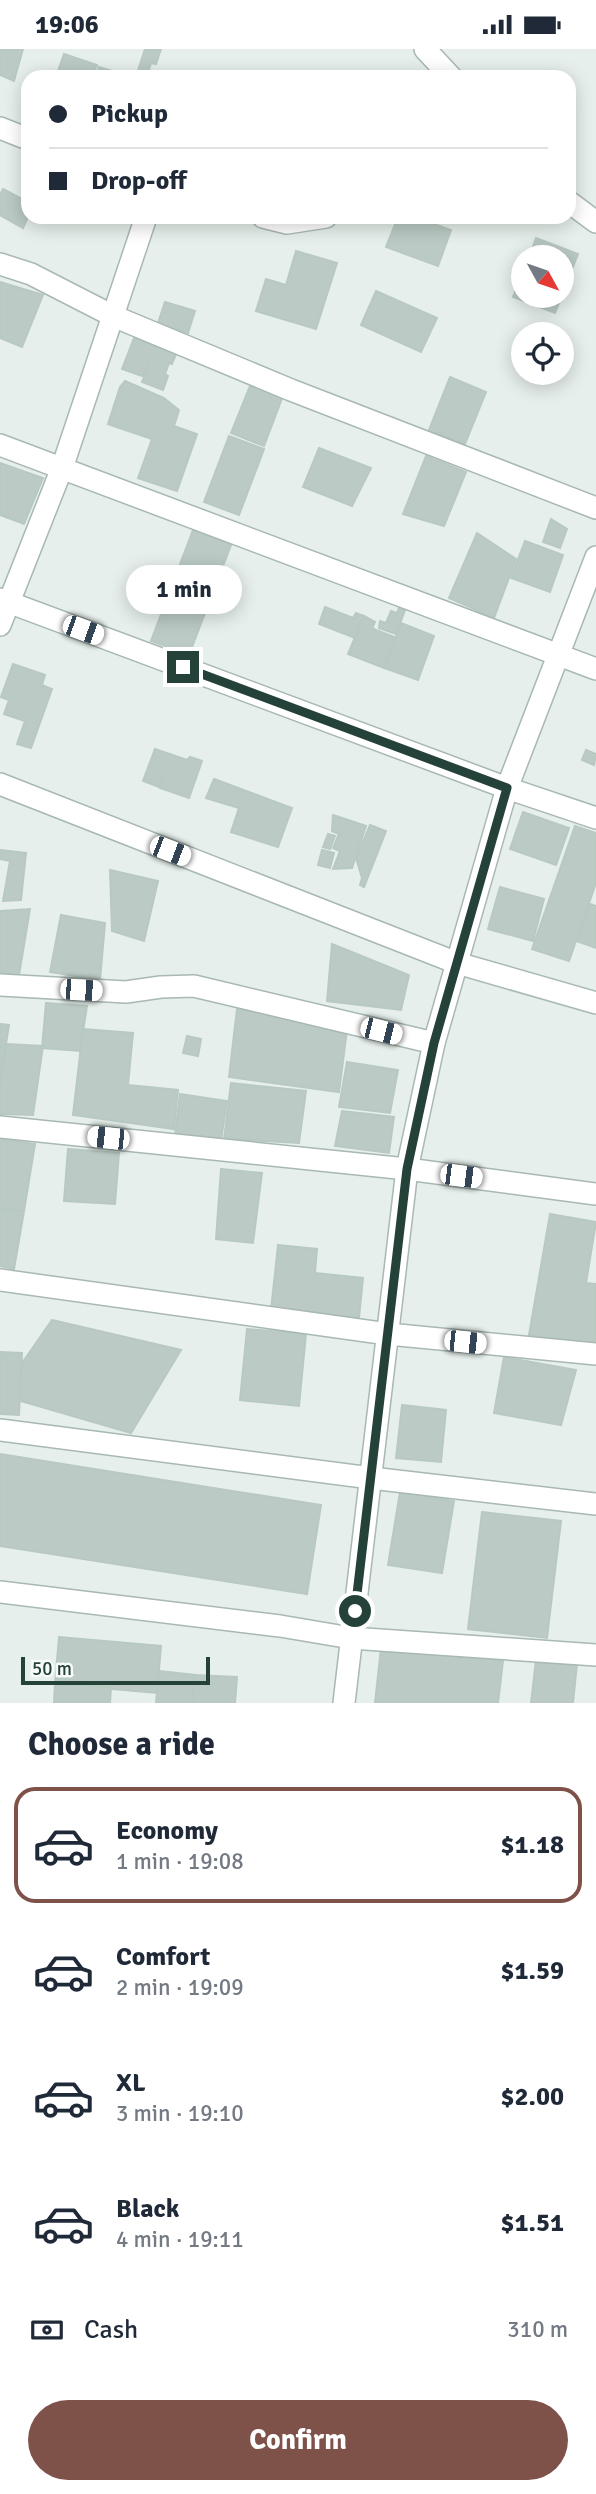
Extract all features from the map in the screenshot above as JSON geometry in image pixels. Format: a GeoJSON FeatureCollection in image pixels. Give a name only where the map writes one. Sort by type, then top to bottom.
{"type":"FeatureCollection","features":[{"type":"Feature","properties":{"kind":"street"},"geometry":{"type":"LineString","coordinates":[[425,49],[444,70]]}},
{"type":"Feature","properties":{"kind":"street"},"geometry":{"type":"LineString","coordinates":[[0,128],[21,136]]}},
{"type":"Feature","properties":{"kind":"street"},"geometry":{"type":"LineString","coordinates":[[576,207],[596,222]]}},
{"type":"Feature","properties":{"kind":"street"},"geometry":{"type":"LineString","coordinates":[[0,625],[4,600],[62,468],[144,224]]}},
{"type":"Feature","properties":{"kind":"street"},"geometry":{"type":"LineString","coordinates":[[0,264],[31,274],[113,316],[290,390],[596,508]]}},
{"type":"Feature","properties":{"kind":"street"},"geometry":{"type":"LineString","coordinates":[[0,445],[596,669]]}},
{"type":"Feature","properties":{"kind":"street"},"geometry":{"type":"LineString","coordinates":[[344,1703],[407,1169],[434,1043],[507,788],[596,558]]}},
{"type":"Feature","properties":{"kind":"street"},"geometry":{"type":"LineString","coordinates":[[4,600],[507,788],[596,818]]}},
{"type":"Feature","properties":{"kind":"street"},"geometry":{"type":"LineString","coordinates":[[0,784],[457,963],[596,1003]]}},
{"type":"Feature","properties":{"kind":"street"},"geometry":{"type":"LineString","coordinates":[[0,985],[126,992],[194,986],[434,1043]]}},
{"type":"Feature","properties":{"kind":"street"},"geometry":{"type":"LineString","coordinates":[[0,1127],[407,1169],[596,1194]]}},
{"type":"Feature","properties":{"kind":"street"},"geometry":{"type":"LineString","coordinates":[[0,1280],[388,1334],[596,1354]]}},
{"type":"Feature","properties":{"kind":"street"},"geometry":{"type":"LineString","coordinates":[[0,1430],[596,1504]]}},
{"type":"Feature","properties":{"kind":"street"},"geometry":{"type":"LineString","coordinates":[[0,1592],[280,1626],[351,1638],[596,1655]]}},
{"type":"Feature","properties":{"kind":"building"},"geometry":{"type":"Polygon","coordinates":[[[0,49],[23,49],[14,81],[0,75],[0,49]]]}},
{"type":"Feature","properties":{"kind":"building"},"geometry":{"type":"Polygon","coordinates":[[[145,49],[161,49],[156,64],[151,63],[149,70],[138,70],[145,49]]]}},
{"type":"Feature","properties":{"kind":"building"},"geometry":{"type":"Polygon","coordinates":[[[64,54],[97,65],[95,70],[58,70],[64,54]]]}},
{"type":"Feature","properties":{"kind":"building"},"geometry":{"type":"Polygon","coordinates":[[[3,189],[21,198],[23,228],[0,215],[0,195],[3,189]]]}},
{"type":"Feature","properties":{"kind":"building"},"geometry":{"type":"Polygon","coordinates":[[[395,224],[434,224],[451,230],[438,266],[386,247],[395,224]]]}},
{"type":"Feature","properties":{"kind":"building"},"geometry":{"type":"Polygon","coordinates":[[[536,238],[554,245],[533,245],[536,238]]]}},
{"type":"Feature","properties":{"kind":"building"},"geometry":{"type":"Polygon","coordinates":[[[296,251],[337,263],[316,329],[256,311],[266,279],[286,285],[296,251]]]}},
{"type":"Feature","properties":{"kind":"building"},"geometry":{"type":"Polygon","coordinates":[[[0,282],[43,295],[22,347],[0,338],[0,282]]]}},
{"type":"Feature","properties":{"kind":"building"},"geometry":{"type":"Polygon","coordinates":[[[376,291],[437,318],[421,352],[361,325],[376,291]]]}},
{"type":"Feature","properties":{"kind":"building"},"geometry":{"type":"Polygon","coordinates":[[[165,302],[195,311],[188,333],[158,323],[165,302]]]}},
{"type":"Feature","properties":{"kind":"building"},"geometry":{"type":"Polygon","coordinates":[[[542,308],[557,308],[555,313],[542,308]]]}},
{"type":"Feature","properties":{"kind":"building"},"geometry":{"type":"Polygon","coordinates":[[[136,333],[178,349],[172,364],[169,363],[163,390],[142,382],[149,364],[142,376],[122,369],[136,333]]]}},
{"type":"Feature","properties":{"kind":"building"},"geometry":{"type":"Polygon","coordinates":[[[450,377],[486,392],[465,444],[429,430],[450,377]]]}},
{"type":"Feature","properties":{"kind":"building"},"geometry":{"type":"Polygon","coordinates":[[[125,381],[164,398],[179,410],[174,426],[197,434],[177,491],[138,478],[152,439],[108,424],[120,387],[125,381]]]}},
{"type":"Feature","properties":{"kind":"building"},"geometry":{"type":"Polygon","coordinates":[[[252,381],[284,393],[264,446],[231,433],[252,381]]]}},
{"type":"Feature","properties":{"kind":"building"},"geometry":{"type":"Polygon","coordinates":[[[229,436],[264,449],[239,515],[204,502],[229,436]]]}},
{"type":"Feature","properties":{"kind":"building"},"geometry":{"type":"Polygon","coordinates":[[[319,448],[371,468],[352,506],[303,487],[319,448]]]}},
{"type":"Feature","properties":{"kind":"building"},"geometry":{"type":"Polygon","coordinates":[[[426,456],[466,472],[444,526],[403,514],[426,456]]]}},
{"type":"Feature","properties":{"kind":"building"},"geometry":{"type":"Polygon","coordinates":[[[0,463],[43,478],[24,524],[0,515],[0,463]]]}},
{"type":"Feature","properties":{"kind":"building"},"geometry":{"type":"Polygon","coordinates":[[[551,519],[567,529],[560,548],[543,542],[551,519]]]}},
{"type":"Feature","properties":{"kind":"building"},"geometry":{"type":"Polygon","coordinates":[[[200,526],[210,530],[208,536],[231,545],[189,655],[151,641],[193,530],[198,532],[200,526]]]}},
{"type":"Feature","properties":{"kind":"building"},"geometry":{"type":"Polygon","coordinates":[[[477,533],[516,559],[494,618],[449,598],[477,533]]]}},
{"type":"Feature","properties":{"kind":"building"},"geometry":{"type":"Polygon","coordinates":[[[525,541],[563,555],[550,592],[511,578],[525,541]]]}},
{"type":"Feature","properties":{"kind":"building"},"geometry":{"type":"Polygon","coordinates":[[[325,607],[353,618],[356,613],[364,616],[355,638],[319,624],[325,607]]]}},
{"type":"Feature","properties":{"kind":"building"},"geometry":{"type":"Polygon","coordinates":[[[399,608],[405,610],[396,634],[379,628],[380,621],[386,623],[391,611],[397,613],[399,608]]]}},
{"type":"Feature","properties":{"kind":"building"},"geometry":{"type":"Polygon","coordinates":[[[364,616],[375,622],[372,628],[397,638],[384,668],[348,654],[364,616]]]}},
{"type":"Feature","properties":{"kind":"building"},"geometry":{"type":"Polygon","coordinates":[[[401,623],[434,636],[418,680],[384,668],[401,623]]]}},
{"type":"Feature","properties":{"kind":"building"},"geometry":{"type":"Polygon","coordinates":[[[13,664],[45,675],[42,685],[52,689],[31,748],[17,744],[25,721],[4,714],[9,700],[1,697],[13,664]]]}},
{"type":"Feature","properties":{"kind":"building"},"geometry":{"type":"Polygon","coordinates":[[[155,749],[187,760],[190,757],[202,761],[189,798],[160,788],[164,777],[162,776],[159,787],[143,781],[155,749]]]}},
{"type":"Feature","properties":{"kind":"building"},"geometry":{"type":"Polygon","coordinates":[[[586,750],[596,754],[594,765],[582,760],[586,750]]]}},
{"type":"Feature","properties":{"kind":"building"},"geometry":{"type":"Polygon","coordinates":[[[214,779],[292,808],[278,847],[231,832],[239,808],[206,798],[214,779]]]}},
{"type":"Feature","properties":{"kind":"building"},"geometry":{"type":"Polygon","coordinates":[[[523,812],[569,828],[556,865],[510,849],[523,812]]]}},
{"type":"Feature","properties":{"kind":"building"},"geometry":{"type":"Polygon","coordinates":[[[333,815],[366,826],[352,868],[333,869],[340,851],[333,848],[339,834],[332,831],[333,815]]]}},
{"type":"Feature","properties":{"kind":"building"},"geometry":{"type":"Polygon","coordinates":[[[370,825],[386,831],[364,887],[360,885],[362,878],[356,858],[370,825]]]}},
{"type":"Feature","properties":{"kind":"building"},"geometry":{"type":"Polygon","coordinates":[[[575,826],[596,833],[596,883],[569,961],[532,949],[575,826]]]}},
{"type":"Feature","properties":{"kind":"building"},"geometry":{"type":"Polygon","coordinates":[[[328,834],[335,836],[330,849],[323,847],[328,834]]]}},
{"type":"Feature","properties":{"kind":"building"},"geometry":{"type":"Polygon","coordinates":[[[0,850],[26,853],[21,900],[3,901],[10,861],[0,859],[0,850]]]}},
{"type":"Feature","properties":{"kind":"building"},"geometry":{"type":"Polygon","coordinates":[[[322,850],[334,853],[330,868],[318,865],[322,850]]]}},
{"type":"Feature","properties":{"kind":"building"},"geometry":{"type":"Polygon","coordinates":[[[110,870],[158,881],[144,941],[112,931],[110,870]]]}},
{"type":"Feature","properties":{"kind":"building"},"geometry":{"type":"Polygon","coordinates":[[[500,887],[544,899],[533,941],[488,929],[500,887]]]}},
{"type":"Feature","properties":{"kind":"building"},"geometry":{"type":"Polygon","coordinates":[[[590,904],[596,906],[596,948],[576,941],[590,904]]]}},
{"type":"Feature","properties":{"kind":"building"},"geometry":{"type":"Polygon","coordinates":[[[30,909],[19,975],[0,972],[0,911],[30,909]]]}},
{"type":"Feature","properties":{"kind":"building"},"geometry":{"type":"Polygon","coordinates":[[[61,915],[105,923],[100,980],[50,972],[61,915]]]}},
{"type":"Feature","properties":{"kind":"building"},"geometry":{"type":"Polygon","coordinates":[[[332,944],[409,975],[401,1010],[327,1001],[332,944]]]}},
{"type":"Feature","properties":{"kind":"building"},"geometry":{"type":"Polygon","coordinates":[[[46,1003],[87,1006],[80,1051],[42,1048],[46,1003]]]}},
{"type":"Feature","properties":{"kind":"building"},"geometry":{"type":"Polygon","coordinates":[[[237,1009],[347,1030],[339,1092],[229,1077],[237,1009]]]}},
{"type":"Feature","properties":{"kind":"building"},"geometry":{"type":"Polygon","coordinates":[[[0,1024],[9,1025],[5,1050],[0,1049],[0,1024]]]}},
{"type":"Feature","properties":{"kind":"building"},"geometry":{"type":"Polygon","coordinates":[[[83,1029],[133,1033],[128,1085],[178,1090],[174,1129],[73,1115],[83,1029]]]}},
{"type":"Feature","properties":{"kind":"building"},"geometry":{"type":"Polygon","coordinates":[[[187,1036],[201,1039],[198,1056],[183,1053],[187,1036]]]}},
{"type":"Feature","properties":{"kind":"building"},"geometry":{"type":"Polygon","coordinates":[[[6,1044],[43,1046],[33,1115],[0,1114],[0,1082],[6,1044]]]}},
{"type":"Feature","properties":{"kind":"building"},"geometry":{"type":"Polygon","coordinates":[[[0,1049],[5,1050],[0,1082],[0,1049]]]}},
{"type":"Feature","properties":{"kind":"building"},"geometry":{"type":"Polygon","coordinates":[[[347,1062],[398,1070],[390,1113],[339,1107],[347,1062]]]}},
{"type":"Feature","properties":{"kind":"building"},"geometry":{"type":"Polygon","coordinates":[[[231,1083],[306,1091],[299,1143],[224,1139],[231,1083]]]}},
{"type":"Feature","properties":{"kind":"building"},"geometry":{"type":"Polygon","coordinates":[[[180,1094],[227,1101],[221,1140],[175,1135],[180,1094]]]}},
{"type":"Feature","properties":{"kind":"building"},"geometry":{"type":"Polygon","coordinates":[[[342,1111],[394,1117],[389,1153],[335,1146],[342,1111]]]}},
{"type":"Feature","properties":{"kind":"building"},"geometry":{"type":"Polygon","coordinates":[[[0,1139],[35,1144],[24,1211],[0,1208],[0,1139]]]}},
{"type":"Feature","properties":{"kind":"building"},"geometry":{"type":"Polygon","coordinates":[[[68,1149],[119,1153],[115,1204],[64,1201],[68,1149]]]}},
{"type":"Feature","properties":{"kind":"building"},"geometry":{"type":"Polygon","coordinates":[[[221,1169],[262,1173],[253,1243],[216,1239],[221,1169]]]}},
{"type":"Feature","properties":{"kind":"building"},"geometry":{"type":"Polygon","coordinates":[[[0,1208],[24,1211],[14,1269],[0,1266],[0,1208]]]}},
{"type":"Feature","properties":{"kind":"building"},"geometry":{"type":"Polygon","coordinates":[[[550,1214],[596,1222],[586,1283],[596,1284],[596,1346],[529,1335],[550,1214]]]}},
{"type":"Feature","properties":{"kind":"building"},"geometry":{"type":"Polygon","coordinates":[[[278,1245],[317,1249],[315,1273],[363,1278],[359,1318],[271,1310],[278,1245]]]}},
{"type":"Feature","properties":{"kind":"building"},"geometry":{"type":"Polygon","coordinates":[[[52,1320],[181,1350],[131,1433],[0,1395],[52,1320]]]}},
{"type":"Feature","properties":{"kind":"building"},"geometry":{"type":"Polygon","coordinates":[[[247,1329],[306,1334],[299,1406],[240,1400],[247,1329]]]}},
{"type":"Feature","properties":{"kind":"building"},"geometry":{"type":"Polygon","coordinates":[[[0,1352],[22,1353],[19,1415],[0,1414],[0,1352]]]}},
{"type":"Feature","properties":{"kind":"building"},"geometry":{"type":"Polygon","coordinates":[[[504,1357],[576,1370],[561,1425],[494,1413],[504,1357]]]}},
{"type":"Feature","properties":{"kind":"building"},"geometry":{"type":"Polygon","coordinates":[[[402,1405],[446,1410],[441,1462],[396,1458],[402,1405]]]}},
{"type":"Feature","properties":{"kind":"building"},"geometry":{"type":"Polygon","coordinates":[[[0,1454],[321,1505],[307,1594],[0,1546],[0,1454]]]}},
{"type":"Feature","properties":{"kind":"building"},"geometry":{"type":"Polygon","coordinates":[[[400,1492],[454,1501],[442,1573],[388,1565],[400,1492]]]}},
{"type":"Feature","properties":{"kind":"building"},"geometry":{"type":"Polygon","coordinates":[[[482,1512],[561,1521],[547,1638],[468,1629],[482,1512]]]}},
{"type":"Feature","properties":{"kind":"building"},"geometry":{"type":"Polygon","coordinates":[[[59,1637],[161,1646],[157,1693],[55,1684],[59,1637]]]}},
{"type":"Feature","properties":{"kind":"building"},"geometry":{"type":"Polygon","coordinates":[[[381,1648],[503,1661],[498,1703],[375,1703],[381,1648]]]}},
{"type":"Feature","properties":{"kind":"building"},"geometry":{"type":"Polygon","coordinates":[[[536,1660],[577,1664],[573,1703],[531,1703],[536,1660]]]}},
{"type":"Feature","properties":{"kind":"building"},"geometry":{"type":"Polygon","coordinates":[[[159,1671],[195,1675],[192,1703],[156,1703],[159,1671]]]}},
{"type":"Feature","properties":{"kind":"building"},"geometry":{"type":"Polygon","coordinates":[[[195,1675],[237,1677],[235,1703],[192,1703],[195,1675]]]}},
{"type":"Feature","properties":{"kind":"building"},"geometry":{"type":"Polygon","coordinates":[[[55,1684],[111,1687],[110,1703],[54,1703],[55,1684]]]}},
{"type":"Feature","properties":{"kind":"route"},"geometry":{"type":"LineString","coordinates":[[183,667],[507,788],[434,1043],[407,1169],[355,1611]]}}]}
